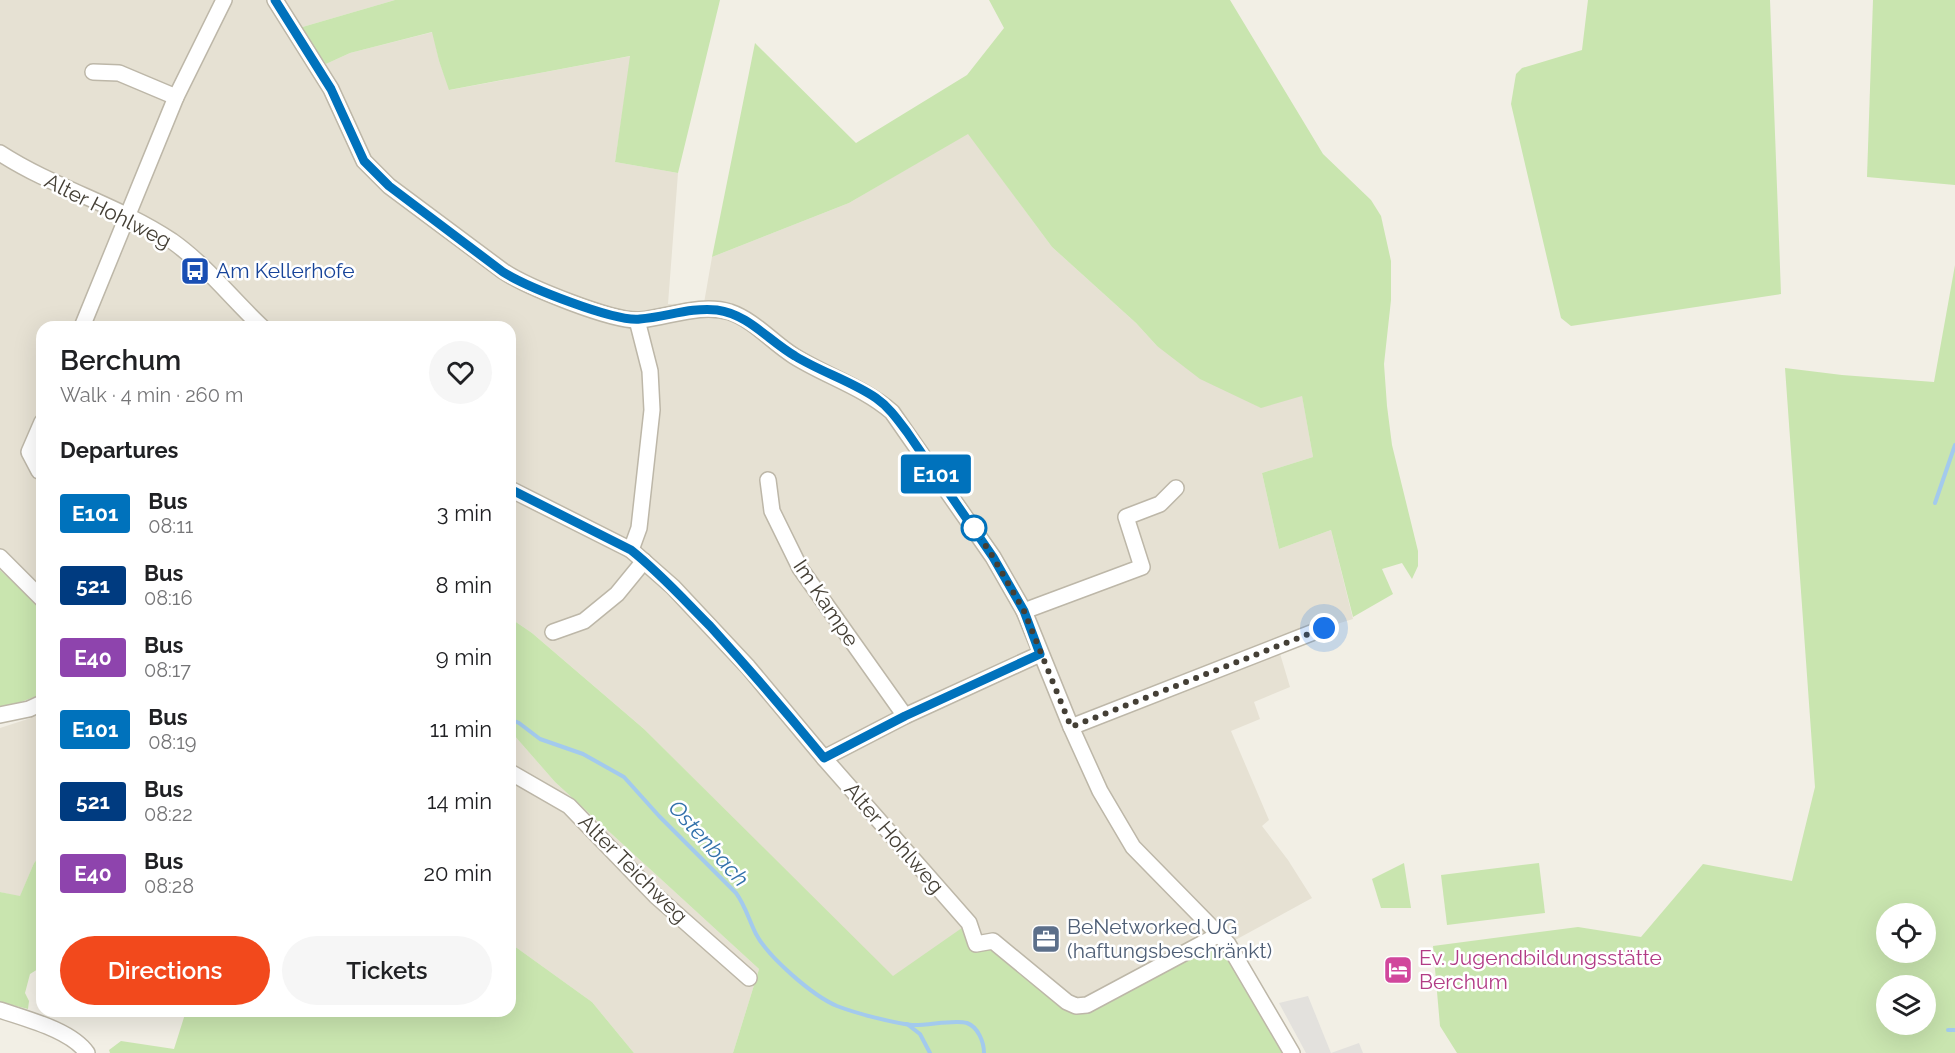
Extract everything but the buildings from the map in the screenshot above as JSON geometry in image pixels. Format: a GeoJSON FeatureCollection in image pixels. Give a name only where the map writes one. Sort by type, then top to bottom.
{"type":"FeatureCollection","features":[{"type":"Feature","properties":{"kind":"street"},"geometry":{"type":"LineString","coordinates":[[84,321],[176,97],[224,0]]}},
{"type":"Feature","properties":{"kind":"street"},"geometry":{"type":"LineString","coordinates":[[275,0],[331,89],[364,161],[389,186],[519,281],[601,311],[638,320],[695,309],[731,312],[795,356],[877,399],[892,412],[993,557],[1024,611],[1040,654],[1100,791],[1133,847],[1228,944],[1292,1053]]}},
{"type":"Feature","properties":{"kind":"street"},"geometry":{"type":"LineString","coordinates":[[93,72],[119,73],[176,97]]}},
{"type":"Feature","properties":{"kind":"street","name":"Alter Hohlweg"},"geometry":{"type":"LineString","coordinates":[[0,153],[35,174],[145,225],[186,252],[255,321]]}},
{"type":"Feature","properties":{"kind":"street"},"geometry":{"type":"LineString","coordinates":[[631,550],[639,528],[652,410],[650,371],[638,320]]}},
{"type":"Feature","properties":{"kind":"street"},"geometry":{"type":"LineString","coordinates":[[36,436],[29,452],[36,465]]}},
{"type":"Feature","properties":{"kind":"street","name":"Im Kampe"},"geometry":{"type":"LineString","coordinates":[[768,480],[772,511],[800,568],[905,716]]}},
{"type":"Feature","properties":{"kind":"street"},"geometry":{"type":"LineString","coordinates":[[1024,611],[1142,567],[1126,517],[1160,504],[1176,488]]}},
{"type":"Feature","properties":{"kind":"street","name":"Alter Hohlweg"},"geometry":{"type":"LineString","coordinates":[[516,492],[631,550],[644,561],[748,667],[824,758],[969,923],[976,944],[993,941],[1067,1002],[1076,1006],[1087,1005],[1218,935]]}},
{"type":"Feature","properties":{"kind":"street"},"geometry":{"type":"LineString","coordinates":[[0,557],[36,593]]}},
{"type":"Feature","properties":{"kind":"street"},"geometry":{"type":"LineString","coordinates":[[553,632],[584,621],[617,594],[644,561]]}},
{"type":"Feature","properties":{"kind":"street"},"geometry":{"type":"LineString","coordinates":[[1071,727],[1324,628]]}},
{"type":"Feature","properties":{"kind":"street"},"geometry":{"type":"LineString","coordinates":[[824,758],[905,716],[1040,654]]}},
{"type":"Feature","properties":{"kind":"street"},"geometry":{"type":"LineString","coordinates":[[0,715],[36,706]]}},
{"type":"Feature","properties":{"kind":"street","name":"Alter Teichweg"},"geometry":{"type":"LineString","coordinates":[[516,775],[569,806],[656,896],[749,978]]}},
{"type":"Feature","properties":{"kind":"street"},"geometry":{"type":"LineString","coordinates":[[0,1010],[51,1028],[69,1037],[87,1053]]}},
{"type":"Feature","properties":{"kind":"shaded area"},"geometry":{"type":"Polygon","coordinates":[[[0,0],[395,0],[299,28],[326,64],[350,53],[433,32],[439,61],[450,90],[631,56],[615,162],[678,173],[668,304],[704,303],[712,257],[849,203],[968,133],[1052,247],[1136,323],[1157,346],[1302,395],[1313,457],[1262,473],[1279,549],[1331,530],[1353,619],[1278,647],[1290,687],[1254,702],[1260,719],[1231,731],[1269,820],[1262,826],[1288,860],[1312,898],[1228,944],[1087,1005],[893,977],[644,729],[532,633],[516,622],[516,321],[36,321],[36,582],[0,549],[0,0]]]}},
{"type":"Feature","properties":{"kind":"shaded area"},"geometry":{"type":"Polygon","coordinates":[[[36,715],[36,861],[20,897],[0,892],[0,728],[36,715]]]}},
{"type":"Feature","properties":{"kind":"shaded area"},"geometry":{"type":"Polygon","coordinates":[[[516,737],[555,782],[759,969],[733,1053],[634,1053],[592,1002],[516,947],[516,737]]]}},
{"type":"Feature","properties":{"kind":"shaded area"},"geometry":{"type":"Polygon","coordinates":[[[1308,996],[1331,1053],[1306,1053],[1279,1003],[1308,996]]]}},
{"type":"Feature","properties":{"kind":"shaded area"},"geometry":{"type":"Polygon","coordinates":[[[1359,1043],[1363,1053],[1331,1053],[1359,1043]]]}},
{"type":"Feature","properties":{"kind":"green space"},"geometry":{"type":"Polygon","coordinates":[[[395,0],[720,0],[678,173],[615,162],[630,56],[449,90],[432,32],[350,53],[326,64],[299,28],[395,0]]]}},
{"type":"Feature","properties":{"kind":"green space"},"geometry":{"type":"Polygon","coordinates":[[[989,0],[1230,0],[1323,154],[1371,200],[1381,216],[1391,261],[1391,300],[1384,364],[1387,406],[1392,445],[1418,551],[1418,566],[1412,579],[1402,563],[1382,569],[1393,594],[1353,617],[1331,530],[1279,549],[1262,473],[1313,457],[1302,396],[1261,408],[1200,379],[1157,346],[1136,323],[1052,247],[968,134],[849,203],[712,257],[755,43],[856,143],[967,75],[1004,28],[989,0]]]}},
{"type":"Feature","properties":{"kind":"green space"},"geometry":{"type":"Polygon","coordinates":[[[1588,0],[1770,0],[1781,294],[1571,326],[1561,318],[1511,104],[1516,74],[1522,68],[1582,50],[1588,0]]]}},
{"type":"Feature","properties":{"kind":"green space"},"geometry":{"type":"Polygon","coordinates":[[[1873,0],[1955,0],[1955,185],[1867,177],[1873,0]]]}},
{"type":"Feature","properties":{"kind":"green space"},"geometry":{"type":"Polygon","coordinates":[[[1955,265],[1955,1053],[1457,1053],[1440,1026],[1433,946],[1578,927],[1641,937],[1703,864],[1792,881],[1815,787],[1785,368],[1934,382],[1955,265]]]}},
{"type":"Feature","properties":{"kind":"green space"},"geometry":{"type":"Polygon","coordinates":[[[0,570],[36,603],[36,696],[0,710],[0,570]]]}},
{"type":"Feature","properties":{"kind":"green space"},"geometry":{"type":"Polygon","coordinates":[[[516,622],[532,633],[644,729],[893,976],[969,923],[976,944],[993,941],[1076,1006],[1218,935],[1292,1053],[733,1053],[759,969],[555,782],[516,737],[516,622]]]}},
{"type":"Feature","properties":{"kind":"green space"},"geometry":{"type":"Polygon","coordinates":[[[36,861],[36,970],[30,974],[25,993],[29,1001],[28,1009],[0,1002],[0,892],[20,896],[36,861]]]}},
{"type":"Feature","properties":{"kind":"green space"},"geometry":{"type":"Polygon","coordinates":[[[1404,863],[1411,908],[1381,908],[1372,879],[1404,863]]]}},
{"type":"Feature","properties":{"kind":"green space"},"geometry":{"type":"Polygon","coordinates":[[[1539,863],[1545,913],[1447,925],[1441,875],[1539,863]]]}},
{"type":"Feature","properties":{"kind":"green space"},"geometry":{"type":"Polygon","coordinates":[[[516,947],[592,1002],[634,1053],[110,1053],[109,1050],[121,1041],[174,1049],[184,1017],[516,1017],[516,947]]]}},
{"type":"Feature","properties":{"kind":"waterway"},"geometry":{"type":"LineString","coordinates":[[1935,503],[1955,445]]}},
{"type":"Feature","properties":{"kind":"waterway","name":"Ostenbach"},"geometry":{"type":"LineString","coordinates":[[516,722],[540,739],[583,754],[624,777],[659,816],[736,893],[756,934],[770,954],[816,994],[845,1009],[895,1022],[912,1025],[967,1023],[980,1035],[984,1053]]}},
{"type":"Feature","properties":{"kind":"waterway"},"geometry":{"type":"LineString","coordinates":[[907,1024],[920,1034],[930,1053]]}},
{"type":"Feature","properties":{"kind":"waterway"},"geometry":{"type":"LineString","coordinates":[[1948,1030],[1955,1030]]}},
{"type":"Feature","properties":{"kind":"bus line","name":"E101"},"geometry":{"type":"LineString","coordinates":[[275,0],[331,89],[364,161],[389,186],[503,272],[539,290],[610,314],[638,320],[695,309],[731,312],[795,356],[877,399],[892,412],[907,432],[993,557],[1024,611],[1040,654],[905,716],[824,758],[748,667],[644,561],[631,550],[598,532],[516,492]]}},
{"type":"Feature","properties":{"kind":"place","name":"Am Kellerhofe"},"geometry":{"type":"Point","coordinates":[195,271]}},
{"type":"Feature","properties":{"kind":"place","name":"BeNetworked UG (haftungsbeschränkt)"},"geometry":{"type":"Point","coordinates":[1046,939]}},
{"type":"Feature","properties":{"kind":"place","name":"Ev. Jugendbildungsstätte Berchum"},"geometry":{"type":"Point","coordinates":[1398,970]}},
{"type":"Feature","properties":{"kind":"route"},"geometry":{"type":"LineString","coordinates":[[974,528],[1024,611],[1071,727],[1324,628]]}}]}
